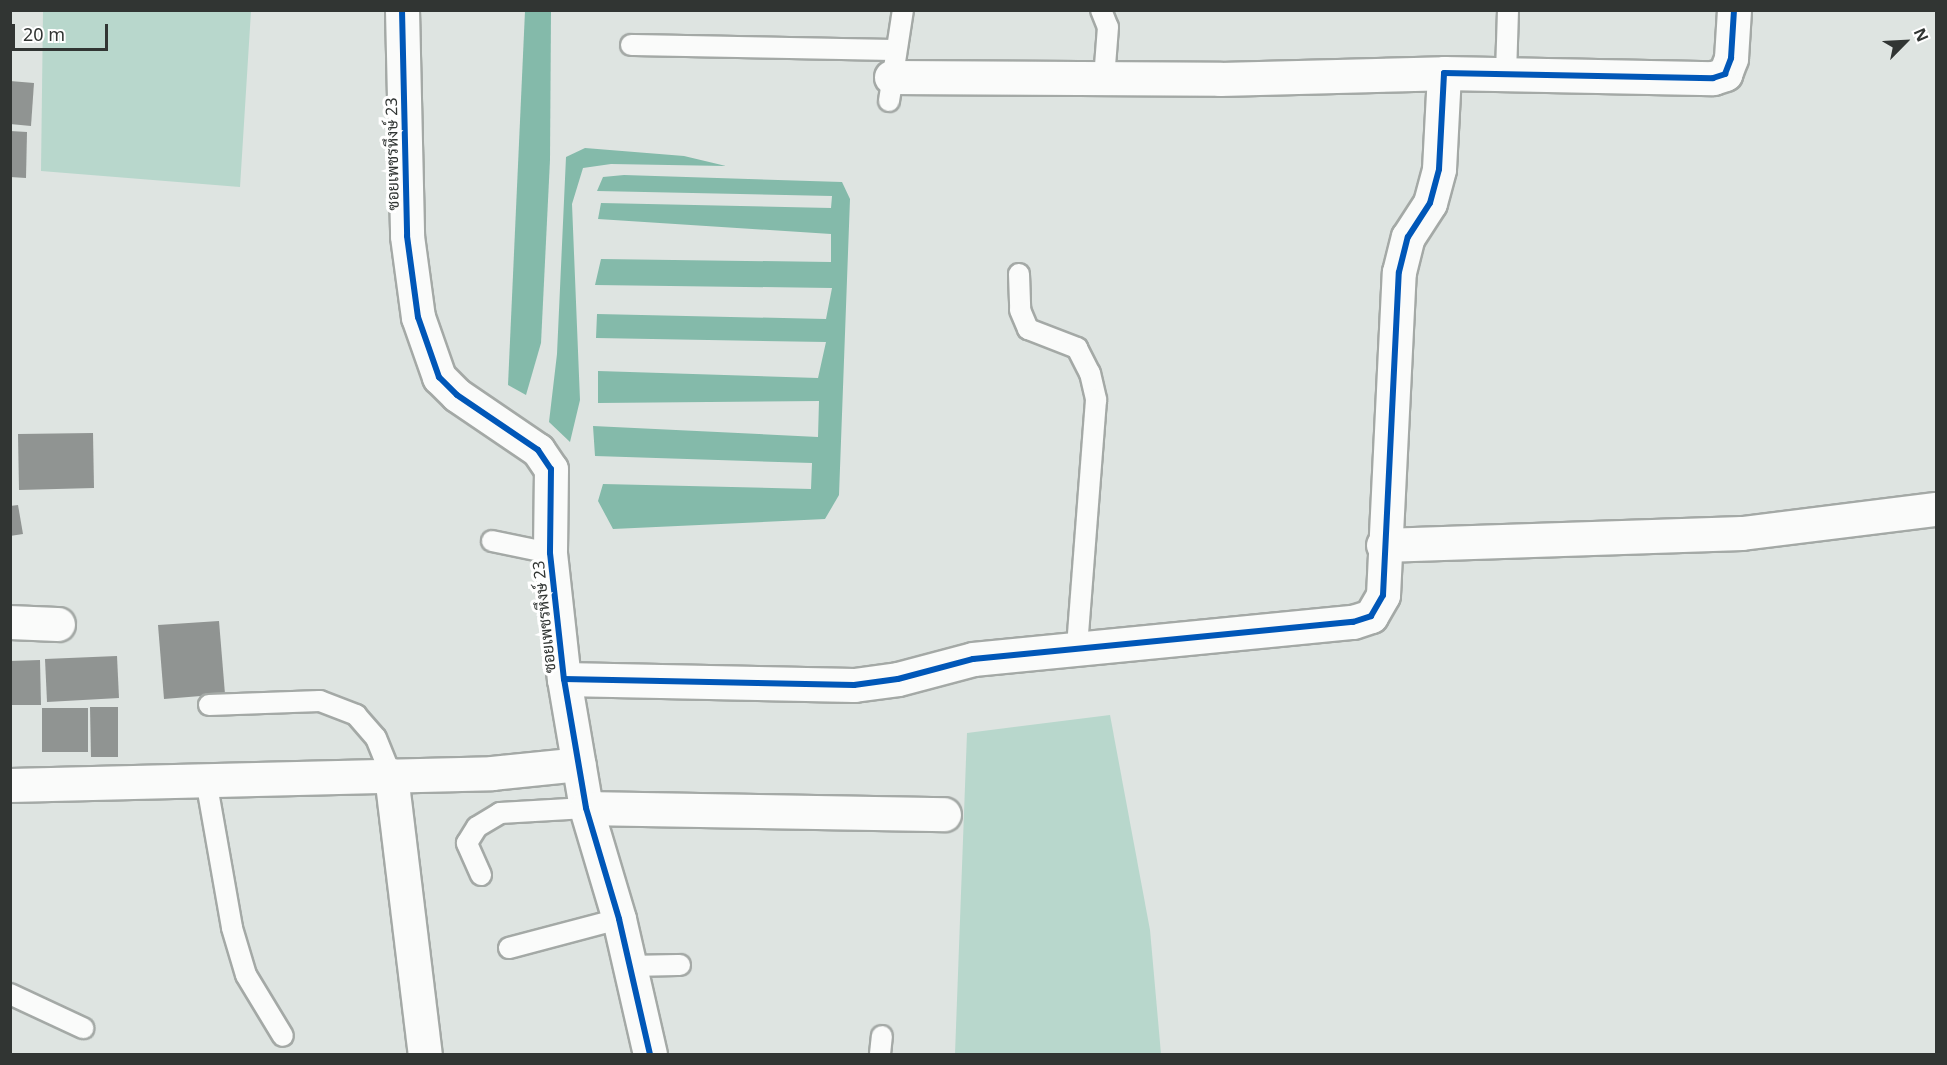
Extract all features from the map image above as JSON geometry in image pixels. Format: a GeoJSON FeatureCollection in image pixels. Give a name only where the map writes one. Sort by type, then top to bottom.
{"type":"FeatureCollection","features":[{"type":"Feature","properties":{"kind":"street","name":"ซอยเพชรหึงษ์ 23"},"geometry":{"type":"LineString","coordinates":[[402,10],[407,236],[418,317],[439,377],[457,395],[538,450],[551,469],[550,554],[564,679],[586,808],[619,919],[627,966],[650,1054]]}},
{"type":"Feature","properties":{"kind":"street"},"geometry":{"type":"LineString","coordinates":[[892,76],[1104,79],[1444,73],[1713,78],[1725,74],[1731,57],[1734,10]]}},
{"type":"Feature","properties":{"kind":"street"},"geometry":{"type":"LineString","coordinates":[[564,679],[854,685],[898,679],[973,659],[1353,622],[1371,616],[1383,595],[1383,545],[1399,272],[1408,237],[1430,203],[1440,169],[1444,73]]}},
{"type":"Feature","properties":{"kind":"street"},"geometry":{"type":"LineString","coordinates":[[1383,545],[1742,533],[1936,509]]}},
{"type":"Feature","properties":{"kind":"street"},"geometry":{"type":"LineString","coordinates":[[10,622],[58,624]]}},
{"type":"Feature","properties":{"kind":"street"},"geometry":{"type":"LineString","coordinates":[[10,785],[492,773],[579,764]]}},
{"type":"Feature","properties":{"kind":"street"},"geometry":{"type":"LineString","coordinates":[[391,775],[425,1054]]}},
{"type":"Feature","properties":{"kind":"street"},"geometry":{"type":"LineString","coordinates":[[586,808],[944,814]]}},
{"type":"Feature","properties":{"kind":"lane"},"geometry":{"type":"LineString","coordinates":[[631,45],[892,76],[903,10]]}},
{"type":"Feature","properties":{"kind":"lane"},"geometry":{"type":"LineString","coordinates":[[1101,10],[1108,27],[1104,79]]}},
{"type":"Feature","properties":{"kind":"lane"},"geometry":{"type":"LineString","coordinates":[[1506,74],[1508,10]]}},
{"type":"Feature","properties":{"kind":"lane"},"geometry":{"type":"LineString","coordinates":[[1019,274],[1020,310],[1028,329],[1077,348],[1090,373],[1096,400],[1077,648]]}},
{"type":"Feature","properties":{"kind":"lane"},"geometry":{"type":"LineString","coordinates":[[492,541],[550,554]]}},
{"type":"Feature","properties":{"kind":"lane"},"geometry":{"type":"LineString","coordinates":[[209,705],[320,700],[356,715],[376,738],[391,775]]}},
{"type":"Feature","properties":{"kind":"lane"},"geometry":{"type":"LineString","coordinates":[[206,780],[228,908],[243,966],[283,1036]]}},
{"type":"Feature","properties":{"kind":"lane"},"geometry":{"type":"LineString","coordinates":[[481,875],[467,843],[477,827],[500,813],[586,808]]}},
{"type":"Feature","properties":{"kind":"lane"},"geometry":{"type":"LineString","coordinates":[[509,948],[619,919]]}},
{"type":"Feature","properties":{"kind":"lane"},"geometry":{"type":"LineString","coordinates":[[627,966],[680,966]]}},
{"type":"Feature","properties":{"kind":"lane"},"geometry":{"type":"LineString","coordinates":[[10,994],[83,1028]]}},
{"type":"Feature","properties":{"kind":"shaded area"},"geometry":{"type":"Polygon","coordinates":[[[43,11],[251,11],[240,187],[41,171],[43,11]]]}},
{"type":"Feature","properties":{"kind":"shaded area"},"geometry":{"type":"Polygon","coordinates":[[[525,11],[551,11],[550,160],[541,343],[526,395],[508,385],[525,11]]]}},
{"type":"Feature","properties":{"kind":"shaded area"},"geometry":{"type":"Polygon","coordinates":[[[585,148],[684,156],[726,166],[611,164],[583,168],[572,204],[580,400],[570,442],[549,422],[557,354],[566,157],[585,148]]]}},
{"type":"Feature","properties":{"kind":"shaded area"},"geometry":{"type":"Polygon","coordinates":[[[624,175],[842,182],[850,199],[839,495],[825,519],[613,529],[598,501],[603,484],[811,489],[812,463],[595,456],[593,426],[818,437],[819,401],[598,403],[598,371],[818,378],[826,342],[596,338],[597,314],[826,319],[832,288],[595,285],[601,259],[831,262],[831,234],[598,219],[601,203],[831,208],[832,196],[597,191],[603,177],[624,175]]]}},
{"type":"Feature","properties":{"kind":"shaded area"},"geometry":{"type":"Polygon","coordinates":[[[1110,715],[1150,930],[1161,1054],[955,1054],[967,733],[1110,715]]]}},
{"type":"Feature","properties":{"kind":"building"},"geometry":{"type":"Polygon","coordinates":[[[10,81],[34,83],[31,126],[10,124],[10,81]]]}},
{"type":"Feature","properties":{"kind":"building"},"geometry":{"type":"Polygon","coordinates":[[[10,131],[27,132],[26,178],[10,177],[10,131]]]}},
{"type":"Feature","properties":{"kind":"building"},"geometry":{"type":"Polygon","coordinates":[[[93,433],[94,488],[19,490],[18,434],[93,433]]]}},
{"type":"Feature","properties":{"kind":"building"},"geometry":{"type":"Polygon","coordinates":[[[18,505],[23,534],[10,536],[10,506],[18,505]]]}},
{"type":"Feature","properties":{"kind":"building"},"geometry":{"type":"Polygon","coordinates":[[[219,621],[225,694],[164,699],[158,625],[219,621]]]}},
{"type":"Feature","properties":{"kind":"building"},"geometry":{"type":"Polygon","coordinates":[[[117,656],[119,698],[47,702],[45,659],[117,656]]]}},
{"type":"Feature","properties":{"kind":"building"},"geometry":{"type":"Polygon","coordinates":[[[40,660],[41,705],[10,705],[10,661],[40,660]]]}},
{"type":"Feature","properties":{"kind":"building"},"geometry":{"type":"Polygon","coordinates":[[[90,707],[118,707],[118,757],[91,757],[90,707]]]}},
{"type":"Feature","properties":{"kind":"building"},"geometry":{"type":"Polygon","coordinates":[[[42,708],[88,708],[88,752],[42,752],[42,708]]]}},
{"type":"Feature","properties":{"kind":"cycle path"},"geometry":{"type":"LineString","coordinates":[[402,10],[407,236],[418,317],[439,377],[457,395],[538,450],[551,469],[550,553],[564,679],[586,808],[619,919],[650,1054]]}},
{"type":"Feature","properties":{"kind":"cycle path"},"geometry":{"type":"LineString","coordinates":[[564,679],[854,685],[898,679],[973,659],[1353,622],[1371,616],[1383,595],[1399,272],[1408,237],[1430,203],[1439,169],[1444,73],[1713,78],[1725,74],[1731,58],[1734,10]]}}]}
